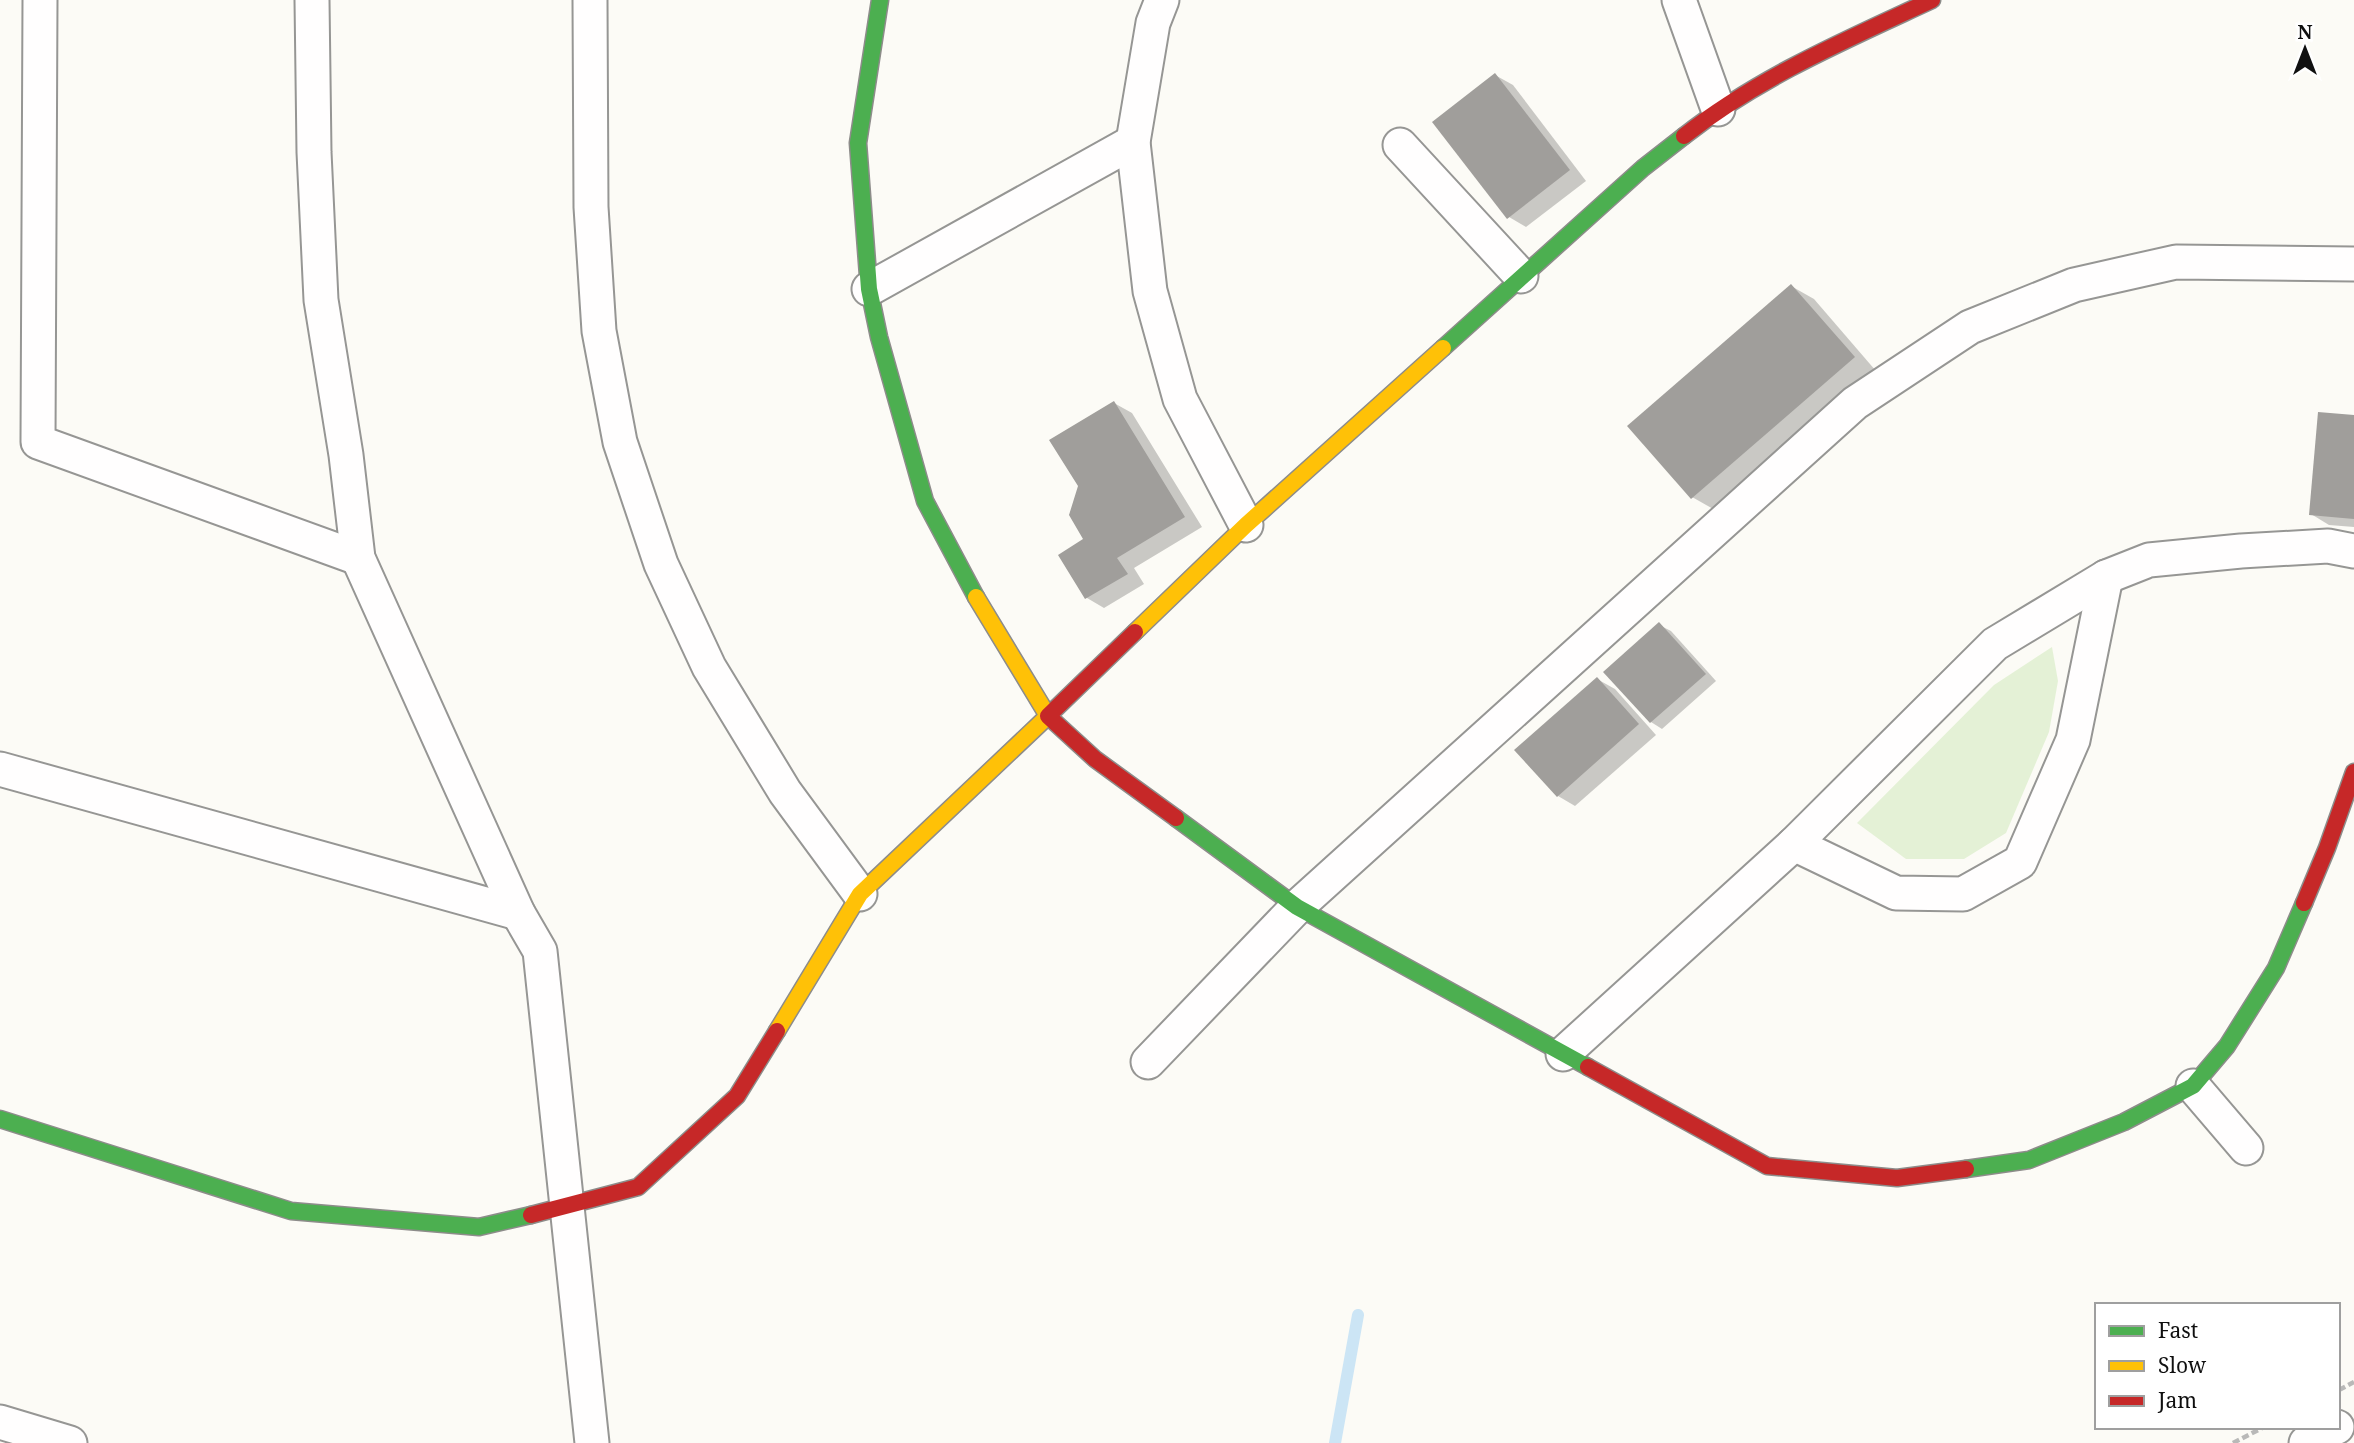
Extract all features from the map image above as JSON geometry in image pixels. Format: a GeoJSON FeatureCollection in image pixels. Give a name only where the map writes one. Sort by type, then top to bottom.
{"type":"FeatureCollection","features":[{"type":"Feature","properties":{"kind":"street"},"geometry":{"type":"LineString","coordinates":[[40,0],[38,442],[358,558]]}},
{"type":"Feature","properties":{"kind":"street"},"geometry":{"type":"LineString","coordinates":[[312,0],[314,152],[321,300],[346,455],[358,558],[518,913],[540,951],[592,1443]]}},
{"type":"Feature","properties":{"kind":"street"},"geometry":{"type":"LineString","coordinates":[[590,0],[591,207],[599,331],[620,442],[661,564],[709,667],[785,792],[860,894]]}},
{"type":"Feature","properties":{"kind":"street"},"geometry":{"type":"LineString","coordinates":[[880,0],[858,143],[869,289],[879,337],[925,501],[975,595],[1048,716],[1095,759],[1297,907],[1767,1166],[1897,1178],[2029,1160],[2124,1122],[2193,1086],[2227,1046],[2276,968],[2327,848],[2354,772]]}},
{"type":"Feature","properties":{"kind":"street"},"geometry":{"type":"LineString","coordinates":[[1162,0],[1153,23],[1133,142],[1150,291],[1180,400],[1246,525]]}},
{"type":"Feature","properties":{"kind":"street"},"geometry":{"type":"LineString","coordinates":[[1679,0],[1718,109]]}},
{"type":"Feature","properties":{"kind":"street"},"geometry":{"type":"LineString","coordinates":[[0,1119],[291,1211],[480,1227],[638,1187],[737,1096],[860,894],[1246,525],[1643,168],[1718,109],[1808,57],[1932,0]]}},
{"type":"Feature","properties":{"kind":"street"},"geometry":{"type":"LineString","coordinates":[[869,289],[1133,142]]}},
{"type":"Feature","properties":{"kind":"street"},"geometry":{"type":"LineString","coordinates":[[1400,145],[1521,276]]}},
{"type":"Feature","properties":{"kind":"street"},"geometry":{"type":"LineString","coordinates":[[1148,1062],[1297,907],[1855,403],[1970,327],[2074,285],[2176,261],[2354,264]]}},
{"type":"Feature","properties":{"kind":"street"},"geometry":{"type":"LineString","coordinates":[[1563,1054],[1794,844],[1995,644],[2106,577],[2149,560],[2328,546],[2354,551]]}},
{"type":"Feature","properties":{"kind":"street"},"geometry":{"type":"LineString","coordinates":[[1794,844],[1896,893],[1963,894],[2020,862],[2073,740],[2106,577]]}},
{"type":"Feature","properties":{"kind":"street"},"geometry":{"type":"LineString","coordinates":[[0,769],[518,913]]}},
{"type":"Feature","properties":{"kind":"street"},"geometry":{"type":"LineString","coordinates":[[2193,1086],[2246,1148]]}},
{"type":"Feature","properties":{"kind":"street"},"geometry":{"type":"LineString","coordinates":[[0,1423],[70,1443]]}},
{"type":"Feature","properties":{"kind":"street"},"geometry":{"type":"LineString","coordinates":[[2305,1443],[2334,1429]]}},
{"type":"Feature","properties":{"kind":"path"},"geometry":{"type":"LineString","coordinates":[[2233,1443],[2260,1429]]}},
{"type":"Feature","properties":{"kind":"green space"},"geometry":{"type":"Polygon","coordinates":[[[2052,647],[2058,681],[2049,732],[2006,833],[1964,859],[1906,859],[1857,823],[1994,685],[2052,647]]]}},
{"type":"Feature","properties":{"kind":"building"},"geometry":{"type":"Polygon","coordinates":[[[1495,73],[1570,170],[1507,219],[1432,122],[1495,73]]]}},
{"type":"Feature","properties":{"kind":"building"},"geometry":{"type":"Polygon","coordinates":[[[1791,284],[1855,357],[1691,499],[1627,426],[1791,284]]]}},
{"type":"Feature","properties":{"kind":"building"},"geometry":{"type":"Polygon","coordinates":[[[1114,401],[1185,517],[1117,558],[1128,574],[1085,599],[1058,555],[1083,539],[1069,515],[1078,486],[1049,440],[1114,401]]]}},
{"type":"Feature","properties":{"kind":"building"},"geometry":{"type":"Polygon","coordinates":[[[2318,412],[2354,415],[2354,519],[2309,515],[2318,412]]]}},
{"type":"Feature","properties":{"kind":"building"},"geometry":{"type":"Polygon","coordinates":[[[1659,622],[1706,674],[1650,723],[1603,672],[1659,622]]]}},
{"type":"Feature","properties":{"kind":"building"},"geometry":{"type":"Polygon","coordinates":[[[1597,677],[1639,724],[1557,797],[1514,750],[1597,677]]]}},
{"type":"Feature","properties":{"kind":"waterway"},"geometry":{"type":"LineString","coordinates":[[1335,1443],[1358,1315]]}},
{"type":"Feature","properties":{"kind":"traffic: fast"},"geometry":{"type":"LineString","coordinates":[[880,0],[858,143],[869,289],[879,337],[925,501],[976,597]]}},
{"type":"Feature","properties":{"kind":"traffic: fast"},"geometry":{"type":"LineString","coordinates":[[1443,348],[1643,168],[1684,136]]}},
{"type":"Feature","properties":{"kind":"traffic: fast"},"geometry":{"type":"LineString","coordinates":[[1176,818],[1297,907],[1588,1067]]}},
{"type":"Feature","properties":{"kind":"traffic: fast"},"geometry":{"type":"LineString","coordinates":[[1966,1169],[2029,1160],[2124,1122],[2193,1086],[2227,1046],[2276,968],[2304,903]]}},
{"type":"Feature","properties":{"kind":"traffic: fast"},"geometry":{"type":"LineString","coordinates":[[0,1119],[291,1211],[479,1227],[531,1215]]}},
{"type":"Feature","properties":{"kind":"traffic: slow"},"geometry":{"type":"LineString","coordinates":[[1135,632],[1246,525],[1443,348]]}},
{"type":"Feature","properties":{"kind":"traffic: slow"},"geometry":{"type":"LineString","coordinates":[[777,1031],[860,894],[1048,716],[976,597]]}},
{"type":"Feature","properties":{"kind":"traffic: jam"},"geometry":{"type":"LineString","coordinates":[[1684,136],[1742,95],[1836,45],[1932,0]]}},
{"type":"Feature","properties":{"kind":"traffic: jam"},"geometry":{"type":"LineString","coordinates":[[1135,632],[1048,716],[1095,759],[1176,818]]}},
{"type":"Feature","properties":{"kind":"traffic: jam"},"geometry":{"type":"LineString","coordinates":[[2304,903],[2354,772]]}},
{"type":"Feature","properties":{"kind":"traffic: jam"},"geometry":{"type":"LineString","coordinates":[[531,1215],[638,1187],[737,1096],[777,1031]]}},
{"type":"Feature","properties":{"kind":"traffic: jam"},"geometry":{"type":"LineString","coordinates":[[1588,1067],[1767,1166],[1897,1178],[1966,1169]]}}]}
